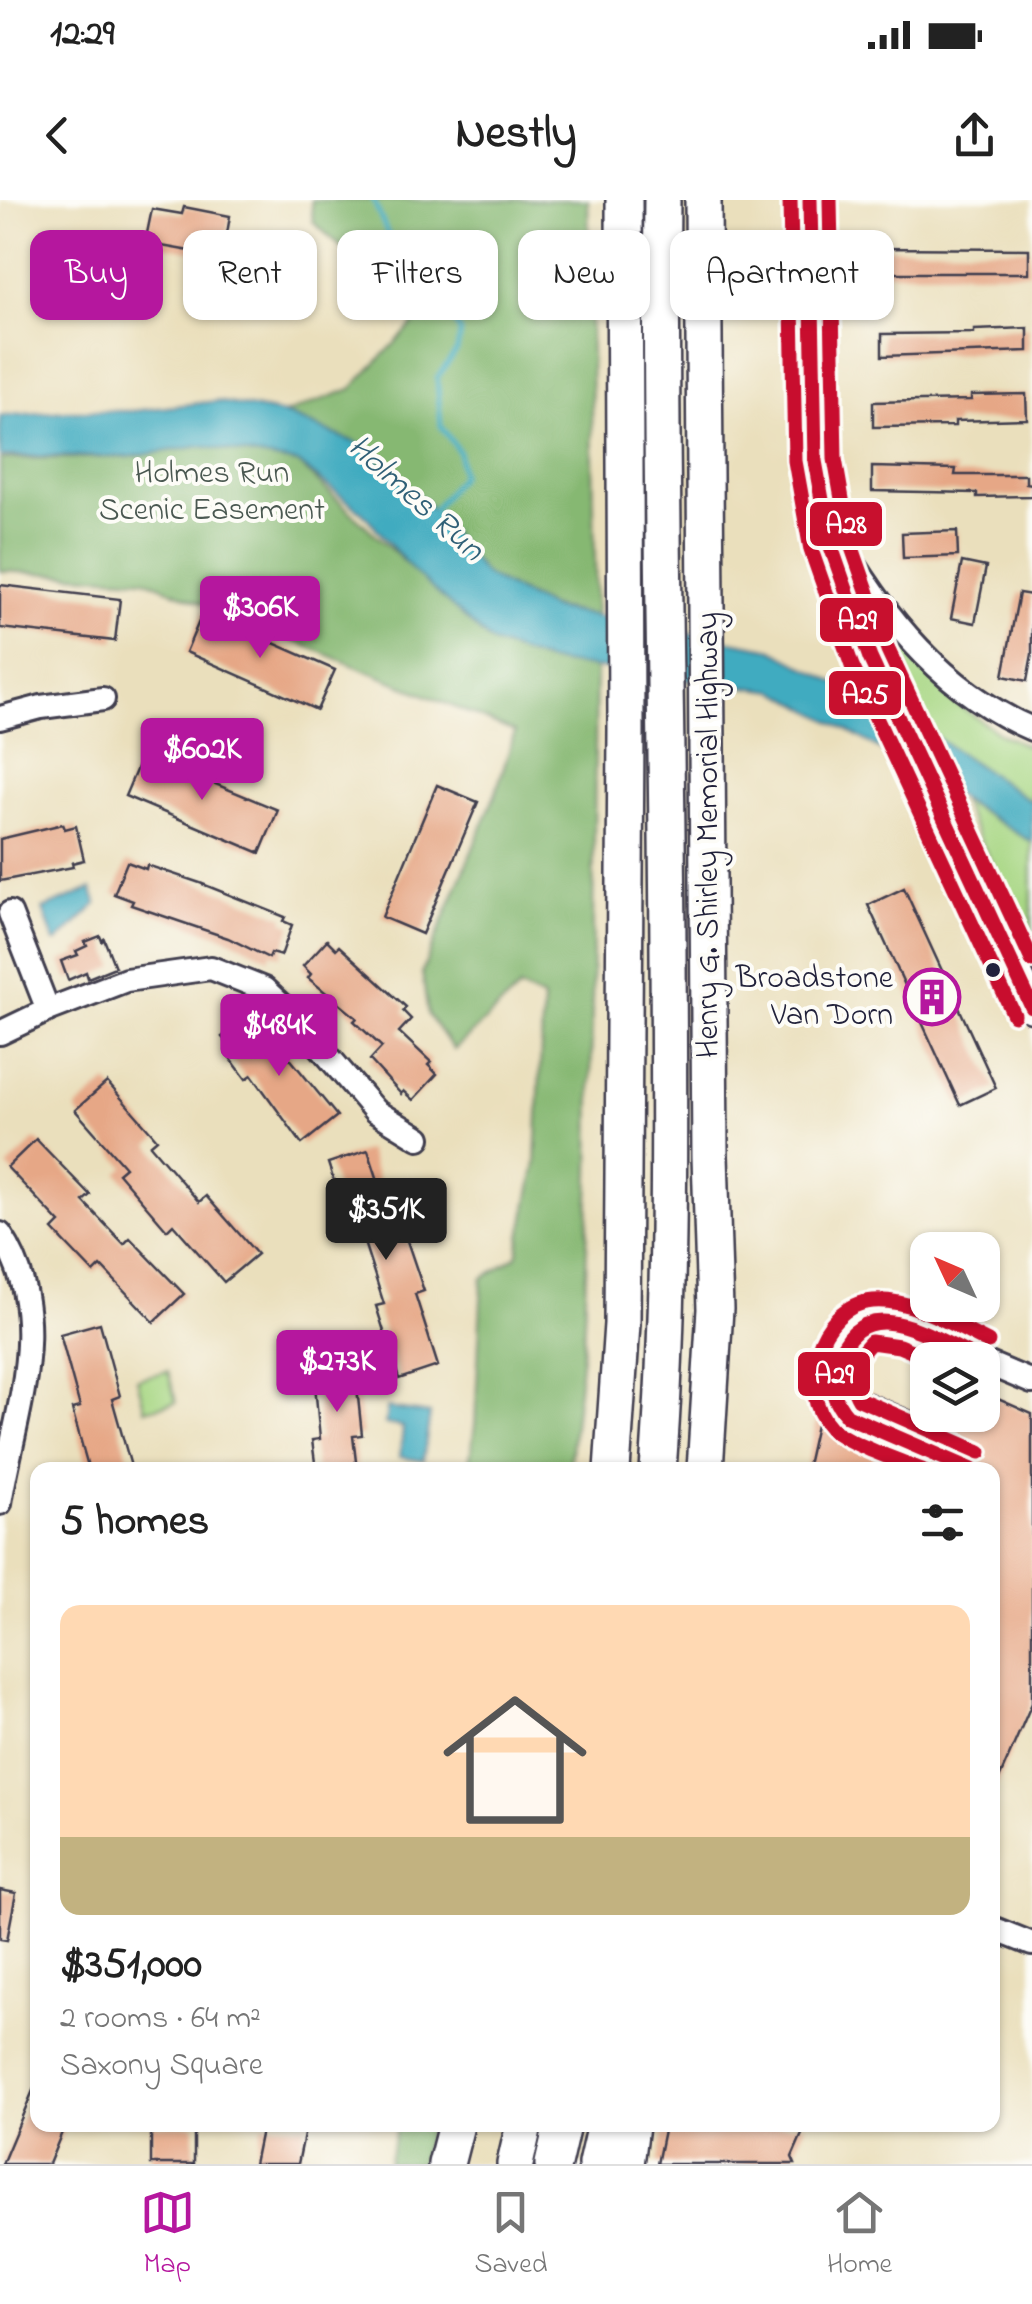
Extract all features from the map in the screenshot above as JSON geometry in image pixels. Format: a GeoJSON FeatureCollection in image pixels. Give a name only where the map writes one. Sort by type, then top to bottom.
{"type":"FeatureCollection","features":[{"type":"Feature","properties":{"kind":"highway"},"geometry":{"type":"LineString","coordinates":[[612,1462],[622,1304],[624,200]]}},
{"type":"Feature","properties":{"kind":"highway"},"geometry":{"type":"LineString","coordinates":[[658,1462],[669,1255],[670,1116],[668,725],[660,400],[662,200]]}},
{"type":"Feature","properties":{"kind":"highway","name":"Henry G. Shirley Memorial Highway"},"geometry":{"type":"LineString","coordinates":[[703,200],[710,1156],[715,1309],[705,1462]]}},
{"type":"Feature","properties":{"kind":"highway"},"geometry":{"type":"LineString","coordinates":[[446,2164],[454,2132]]}},
{"type":"Feature","properties":{"kind":"highway"},"geometry":{"type":"LineString","coordinates":[[515,2164],[522,2132]]}},
{"type":"Feature","properties":{"kind":"highway"},"geometry":{"type":"LineString","coordinates":[[553,2164],[560,2132]]}},
{"type":"Feature","properties":{"kind":"highway"},"geometry":{"type":"LineString","coordinates":[[596,2164],[603,2132]]}},
{"type":"Feature","properties":{"kind":"highway"},"geometry":{"type":"LineString","coordinates":[[626,2164],[630,2132]]}},
{"type":"Feature","properties":{"kind":"main road"},"geometry":{"type":"LineString","coordinates":[[810,200],[814,445],[819,502],[833,566],[891,706],[1032,1007]]}},
{"type":"Feature","properties":{"kind":"street"},"geometry":{"type":"LineString","coordinates":[[819,502],[854,563],[906,636],[964,692],[1032,730]]}},
{"type":"Feature","properties":{"kind":"street"},"geometry":{"type":"LineString","coordinates":[[0,718],[41,706],[102,699]]}},
{"type":"Feature","properties":{"kind":"street"},"geometry":{"type":"LineString","coordinates":[[10,913],[48,1010]]}},
{"type":"Feature","properties":{"kind":"street"},"geometry":{"type":"LineString","coordinates":[[0,1032],[126,980],[210,968],[264,989],[300,1022],[375,1111],[419,1138]]}},
{"type":"Feature","properties":{"kind":"street"},"geometry":{"type":"LineString","coordinates":[[0,1234],[24,1283],[30,1323],[13,1448],[0,1503]]}},
{"type":"Feature","properties":{"kind":"street"},"geometry":{"type":"LineString","coordinates":[[831,1376],[846,1339],[865,1322],[887,1321],[936,1342]]}},
{"type":"Feature","properties":{"kind":"street"},"geometry":{"type":"LineString","coordinates":[[1000,1369],[1032,1382]]}},
{"type":"Feature","properties":{"kind":"street"},"geometry":{"type":"LineString","coordinates":[[1000,1931],[1032,1944]]}},
{"type":"Feature","properties":{"kind":"green space"},"geometry":{"type":"Polygon","coordinates":[[[311,200],[588,200],[589,230],[518,230],[518,320],[590,320],[596,616],[551,607],[485,575],[426,502],[357,443],[284,414],[351,389],[417,320],[498,320],[498,230],[337,230],[337,243],[313,222],[311,200]]]}},
{"type":"Feature","properties":{"kind":"green space","name":"Holmes Run Scenic Easement"},"geometry":{"type":"Polygon","coordinates":[[[202,445],[298,463],[492,643],[546,661],[596,667],[590,1173],[583,1345],[570,1462],[469,1462],[475,1426],[482,1279],[517,1256],[536,1164],[543,999],[520,988],[454,1050],[428,1015],[422,972],[495,795],[515,732],[144,579],[0,571],[0,459],[127,457],[202,445]]]}},
{"type":"Feature","properties":{"kind":"green space"},"geometry":{"type":"Polygon","coordinates":[[[867,595],[950,699],[1000,734],[1032,748],[1032,802],[928,732],[867,595]]]}},
{"type":"Feature","properties":{"kind":"green space"},"geometry":{"type":"Polygon","coordinates":[[[960,800],[1032,842],[1032,945],[960,800]]]}},
{"type":"Feature","properties":{"kind":"green space"},"geometry":{"type":"Polygon","coordinates":[[[168,1371],[176,1402],[145,1410],[137,1379],[168,1371]]]}},
{"type":"Feature","properties":{"kind":"green space"},"geometry":{"type":"Polygon","coordinates":[[[395,2132],[428,2132],[420,2164],[388,2164],[395,2132]]]}},
{"type":"Feature","properties":{"kind":"water","name":"Holmes Run"},"geometry":{"type":"Polygon","coordinates":[[[217,401],[284,414],[357,443],[426,502],[485,575],[551,608],[769,648],[928,732],[1032,802],[1032,842],[776,691],[546,661],[492,643],[414,572],[363,513],[298,463],[202,446],[127,457],[0,456],[0,416],[133,411],[217,401]]]}},
{"type":"Feature","properties":{"kind":"water"},"geometry":{"type":"Polygon","coordinates":[[[91,889],[97,904],[54,941],[43,909],[91,889]]]}},
{"type":"Feature","properties":{"kind":"water"},"geometry":{"type":"Polygon","coordinates":[[[387,1408],[430,1414],[423,1461],[400,1457],[403,1427],[385,1424],[387,1408]]]}},
{"type":"Feature","properties":{"kind":"building"},"geometry":{"type":"Polygon","coordinates":[[[184,207],[230,216],[228,230],[183,230],[183,250],[163,246],[163,230],[148,230],[152,209],[182,214],[184,207]]]}},
{"type":"Feature","properties":{"kind":"building"},"geometry":{"type":"Polygon","coordinates":[[[894,248],[1029,249],[1029,273],[894,273],[894,248]]]}},
{"type":"Feature","properties":{"kind":"building"},"geometry":{"type":"Polygon","coordinates":[[[1028,328],[1028,351],[882,356],[882,334],[1028,328]]]}},
{"type":"Feature","properties":{"kind":"building"},"geometry":{"type":"Polygon","coordinates":[[[1026,394],[1027,419],[955,421],[955,426],[873,427],[873,402],[971,400],[971,395],[1026,394]]]}},
{"type":"Feature","properties":{"kind":"building"},"geometry":{"type":"Polygon","coordinates":[[[872,467],[956,469],[955,475],[1026,475],[1026,483],[1032,484],[1032,496],[872,491],[872,467]]]}},
{"type":"Feature","properties":{"kind":"building"},"geometry":{"type":"Polygon","coordinates":[[[957,531],[958,556],[903,558],[902,533],[957,531]]]}},
{"type":"Feature","properties":{"kind":"building"},"geometry":{"type":"Polygon","coordinates":[[[962,562],[986,567],[975,623],[951,618],[962,562]]]}},
{"type":"Feature","properties":{"kind":"building"},"geometry":{"type":"Polygon","coordinates":[[[0,585],[120,599],[115,641],[0,628],[0,585]]]}},
{"type":"Feature","properties":{"kind":"building"},"geometry":{"type":"Polygon","coordinates":[[[1019,593],[1032,595],[1032,654],[1027,681],[1003,676],[1019,593]]]}},
{"type":"Feature","properties":{"kind":"building"},"geometry":{"type":"Polygon","coordinates":[[[203,612],[335,670],[317,710],[186,652],[203,612]]]}},
{"type":"Feature","properties":{"kind":"building"},"geometry":{"type":"Polygon","coordinates":[[[143,754],[278,810],[260,853],[125,796],[143,754]]]}},
{"type":"Feature","properties":{"kind":"building"},"geometry":{"type":"Polygon","coordinates":[[[437,785],[478,802],[422,934],[382,917],[437,785]]]}},
{"type":"Feature","properties":{"kind":"building"},"geometry":{"type":"Polygon","coordinates":[[[63,824],[65,829],[76,826],[84,860],[72,863],[73,867],[0,881],[0,839],[63,824]]]}},
{"type":"Feature","properties":{"kind":"building"},"geometry":{"type":"Polygon","coordinates":[[[127,862],[200,883],[285,917],[283,921],[292,925],[281,956],[271,953],[269,958],[228,938],[131,905],[133,901],[114,894],[127,862]]]}},
{"type":"Feature","properties":{"kind":"building","name":"Broadstone Van Dorn"},"geometry":{"type":"Polygon","coordinates":[[[904,888],[996,1088],[960,1105],[868,905],[904,888]]]}},
{"type":"Feature","properties":{"kind":"building"},"geometry":{"type":"Polygon","coordinates":[[[100,936],[115,967],[88,978],[86,972],[68,980],[61,961],[78,955],[76,951],[87,946],[85,942],[100,936]]]}},
{"type":"Feature","properties":{"kind":"building"},"geometry":{"type":"Polygon","coordinates":[[[327,940],[336,949],[339,946],[406,1007],[403,1011],[411,1019],[399,1032],[431,1062],[428,1065],[437,1074],[413,1100],[403,1091],[401,1094],[370,1060],[382,1047],[354,1021],[357,1018],[308,978],[311,974],[303,966],[327,940]]]}},
{"type":"Feature","properties":{"kind":"building"},"geometry":{"type":"Polygon","coordinates":[[[249,1016],[260,1031],[265,1028],[337,1116],[302,1144],[252,1075],[246,1079],[228,1055],[233,1051],[222,1037],[249,1016]]]}},
{"type":"Feature","properties":{"kind":"building"},"geometry":{"type":"Polygon","coordinates":[[[107,1082],[157,1139],[150,1145],[199,1202],[206,1196],[257,1254],[224,1282],[173,1224],[167,1230],[118,1173],[125,1167],[75,1110],[107,1082]]]}},
{"type":"Feature","properties":{"kind":"building"},"geometry":{"type":"Polygon","coordinates":[[[36,1139],[90,1195],[83,1201],[124,1244],[130,1238],[184,1294],[154,1322],[101,1266],[94,1273],[53,1230],[60,1223],[7,1167],[36,1139]]]}},
{"type":"Feature","properties":{"kind":"building"},"geometry":{"type":"Polygon","coordinates":[[[368,1150],[392,1223],[400,1220],[424,1291],[415,1294],[438,1366],[399,1379],[376,1306],[384,1304],[361,1233],[352,1236],[328,1163],[368,1150]]]}},
{"type":"Feature","properties":{"kind":"building"},"geometry":{"type":"Polygon","coordinates":[[[100,1323],[120,1396],[112,1399],[130,1462],[87,1462],[72,1409],[80,1407],[60,1334],[100,1323]]]}},
{"type":"Feature","properties":{"kind":"building"},"geometry":{"type":"Polygon","coordinates":[[[354,1359],[362,1435],[353,1436],[356,1462],[315,1462],[312,1440],[320,1439],[313,1363],[354,1359]]]}},
{"type":"Feature","properties":{"kind":"building"},"geometry":{"type":"Polygon","coordinates":[[[845,1382],[910,1410],[910,1432],[1000,1432],[1000,1400],[1032,1414],[1032,1703],[1000,1777],[1000,1462],[808,1462],[824,1389],[835,1390],[845,1382]]]}},
{"type":"Feature","properties":{"kind":"building"},"geometry":{"type":"Polygon","coordinates":[[[0,1890],[16,1893],[7,1940],[0,1939],[0,1890]]]}},
{"type":"Feature","properties":{"kind":"building"},"geometry":{"type":"Polygon","coordinates":[[[30,2098],[30,2132],[62,2132],[49,2164],[2,2164],[30,2098]]]}},
{"type":"Feature","properties":{"kind":"building"},"geometry":{"type":"Polygon","coordinates":[[[151,2132],[194,2132],[194,2164],[151,2164],[151,2132]]]}},
{"type":"Feature","properties":{"kind":"building"},"geometry":{"type":"Polygon","coordinates":[[[261,2132],[305,2132],[298,2164],[254,2164],[261,2132]]]}},
{"type":"Feature","properties":{"kind":"building"},"geometry":{"type":"Polygon","coordinates":[[[664,2132],[803,2132],[792,2157],[795,2164],[657,2164],[664,2132]]]}},
{"type":"Feature","properties":{"kind":"waterway","name":"Holmes Run"},"geometry":{"type":"LineString","coordinates":[[373,200],[394,248],[426,280],[460,331],[457,350],[437,378],[441,426],[459,452],[461,475],[433,511],[435,517]]}},
{"type":"Feature","properties":{"kind":"transit line","name":"A25"},"geometry":{"type":"LineString","coordinates":[[790,200],[795,461],[811,550],[852,666],[1014,1015]]}},
{"type":"Feature","properties":{"kind":"transit line","name":"A29"},"geometry":{"type":"LineString","coordinates":[[810,200],[815,461],[830,544],[870,658],[1032,1007]]}},
{"type":"Feature","properties":{"kind":"transit line","name":"A28"},"geometry":{"type":"LineString","coordinates":[[830,200],[835,459],[849,539],[888,650],[1032,960]]}},
{"type":"Feature","properties":{"kind":"transit line","name":"A28"},"geometry":{"type":"LineString","coordinates":[[902,1462],[838,1434],[820,1412],[814,1393],[814,1373],[826,1333],[838,1317],[854,1306],[888,1301],[933,1314],[988,1342]]}},
{"type":"Feature","properties":{"kind":"transit line","name":"A29"},"geometry":{"type":"LineString","coordinates":[[943,1342],[898,1324],[879,1322],[862,1327],[847,1341],[836,1365],[833,1386],[838,1404],[847,1416],[953,1462]]}},
{"type":"Feature","properties":{"kind":"transit line","name":"A25"},"geometry":{"type":"LineString","coordinates":[[910,1351],[871,1342],[855,1369],[854,1384],[859,1399],[910,1421]]}},
{"type":"Feature","properties":{"kind":"transit line","name":"A25"},"geometry":{"type":"LineString","coordinates":[[934,1432],[980,1452]]}},
{"type":"Feature","properties":{"kind":"place","name":"Broadstone Van Dorn"},"geometry":{"type":"Point","coordinates":[932,997]}}]}
